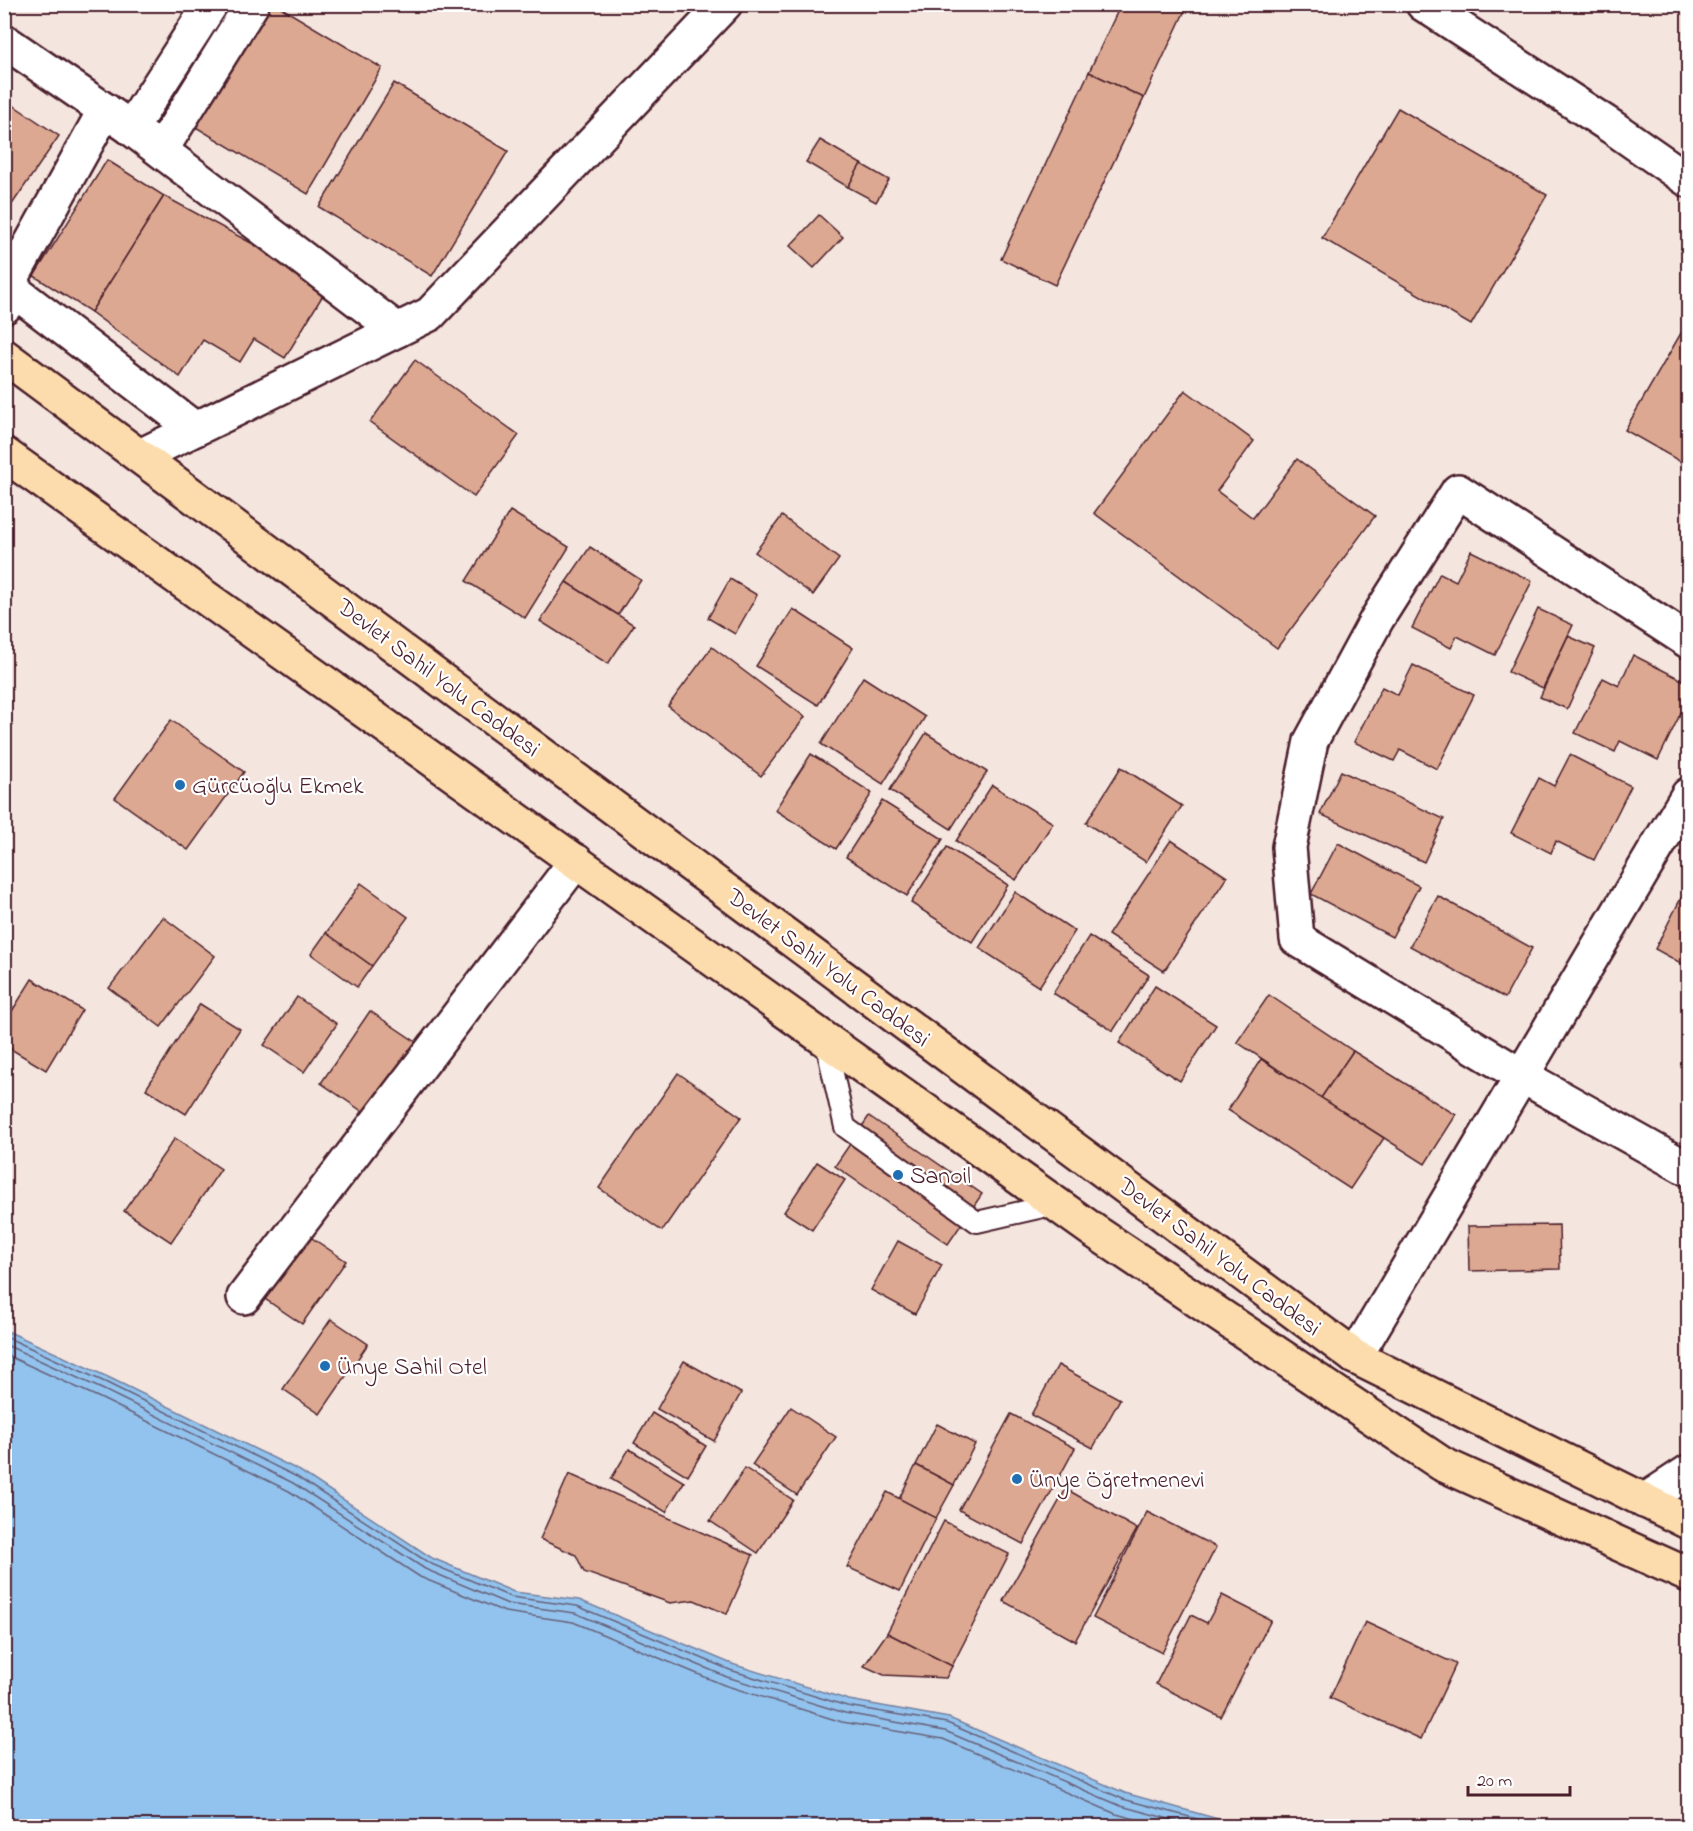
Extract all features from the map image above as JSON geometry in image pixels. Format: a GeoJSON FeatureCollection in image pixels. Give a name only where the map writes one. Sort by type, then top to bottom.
{"type":"FeatureCollection","features":[{"type":"Feature","properties":{"kind":"main road","name":"Devlet Sahil Yolu Caddesi"},"geometry":{"type":"LineString","coordinates":[[4,356],[1355,1357],[1689,1522]]}},
{"type":"Feature","properties":{"kind":"main road","name":"Devlet Sahil Yolu Caddesi"},"geometry":{"type":"LineString","coordinates":[[4,454],[1094,1232],[1442,1464],[1689,1575]]}},
{"type":"Feature","properties":{"kind":"street"},"geometry":{"type":"LineString","coordinates":[[195,429],[6,292],[118,119],[211,4]]}},
{"type":"Feature","properties":{"kind":"street"},"geometry":{"type":"LineString","coordinates":[[161,150],[252,4]]}},
{"type":"Feature","properties":{"kind":"street"},"geometry":{"type":"LineString","coordinates":[[140,456],[430,314],[725,4]]}},
{"type":"Feature","properties":{"kind":"street"},"geometry":{"type":"LineString","coordinates":[[1423,4],[1689,180]]}},
{"type":"Feature","properties":{"kind":"street"},"geometry":{"type":"LineString","coordinates":[[4,40],[161,150],[397,330]]}},
{"type":"Feature","properties":{"kind":"street"},"geometry":{"type":"LineString","coordinates":[[1689,641],[1458,491],[1377,619],[1311,741],[1289,847],[1296,939],[1522,1076],[1689,1169]]}},
{"type":"Feature","properties":{"kind":"street"},"geometry":{"type":"LineString","coordinates":[[1355,1357],[1689,795]]}},
{"type":"Feature","properties":{"kind":"street"},"geometry":{"type":"LineString","coordinates":[[244,1297],[576,861]]}},
{"type":"Feature","properties":{"kind":"street"},"geometry":{"type":"LineString","coordinates":[[1644,1501],[1689,1472]]}},
{"type":"Feature","properties":{"kind":"lane"},"geometry":{"type":"LineString","coordinates":[[825,1039],[844,1127],[863,1141],[977,1222],[1056,1204]]}},
{"type":"Feature","properties":{"kind":"water"},"geometry":{"type":"Polygon","coordinates":[[[5,1330],[110,1378],[300,1471],[432,1558],[514,1592],[579,1600],[732,1664],[849,1700],[949,1718],[1125,1793],[1243,1826],[5,1826],[5,1330]]]}},
{"type":"Feature","properties":{"kind":"building"},"geometry":{"type":"Polygon","coordinates":[[[266,4],[275,4],[382,68],[308,194],[194,126],[266,4]]]}},
{"type":"Feature","properties":{"kind":"building"},"geometry":{"type":"Polygon","coordinates":[[[1121,4],[1188,4],[1144,98],[1089,72],[1121,4]]]}},
{"type":"Feature","properties":{"kind":"building"},"geometry":{"type":"Polygon","coordinates":[[[1089,72],[1144,98],[1055,285],[1001,259],[1089,72]]]}},
{"type":"Feature","properties":{"kind":"building"},"geometry":{"type":"Polygon","coordinates":[[[394,83],[508,151],[432,276],[319,207],[394,83]]]}},
{"type":"Feature","properties":{"kind":"building"},"geometry":{"type":"Polygon","coordinates":[[[4,99],[59,136],[4,216],[4,99]]]}},
{"type":"Feature","properties":{"kind":"building"},"geometry":{"type":"Polygon","coordinates":[[[1398,108],[1547,195],[1471,325],[1322,238],[1398,108]]]}},
{"type":"Feature","properties":{"kind":"building"},"geometry":{"type":"Polygon","coordinates":[[[820,140],[861,164],[848,187],[806,162],[820,140]]]}},
{"type":"Feature","properties":{"kind":"building"},"geometry":{"type":"Polygon","coordinates":[[[107,160],[164,196],[91,312],[34,276],[107,160]]]}},
{"type":"Feature","properties":{"kind":"building"},"geometry":{"type":"Polygon","coordinates":[[[861,164],[889,180],[876,202],[848,187],[861,164]]]}},
{"type":"Feature","properties":{"kind":"building"},"geometry":{"type":"Polygon","coordinates":[[[164,196],[329,285],[285,358],[254,339],[240,362],[203,340],[180,377],[91,312],[164,196]]]}},
{"type":"Feature","properties":{"kind":"building"},"geometry":{"type":"Polygon","coordinates":[[[819,215],[843,237],[814,268],[790,246],[819,215]]]}},
{"type":"Feature","properties":{"kind":"building"},"geometry":{"type":"Polygon","coordinates":[[[1688,321],[1688,466],[1625,430],[1688,321]]]}},
{"type":"Feature","properties":{"kind":"building"},"geometry":{"type":"Polygon","coordinates":[[[415,360],[519,435],[474,497],[370,422],[415,360]]]}},
{"type":"Feature","properties":{"kind":"building"},"geometry":{"type":"Polygon","coordinates":[[[1185,390],[1254,441],[1217,491],[1253,518],[1297,459],[1375,516],[1277,648],[1094,513],[1185,390]]]}},
{"type":"Feature","properties":{"kind":"building"},"geometry":{"type":"Polygon","coordinates":[[[510,511],[569,547],[525,618],[466,581],[510,511]]]}},
{"type":"Feature","properties":{"kind":"building"},"geometry":{"type":"Polygon","coordinates":[[[782,516],[839,559],[813,595],[755,552],[782,516]]]}},
{"type":"Feature","properties":{"kind":"building"},"geometry":{"type":"Polygon","coordinates":[[[590,547],[641,580],[618,615],[566,582],[590,547]]]}},
{"type":"Feature","properties":{"kind":"building"},"geometry":{"type":"Polygon","coordinates":[[[1471,551],[1532,581],[1495,655],[1457,636],[1451,648],[1412,628],[1440,573],[1456,581],[1471,551]]]}},
{"type":"Feature","properties":{"kind":"building"},"geometry":{"type":"Polygon","coordinates":[[[730,579],[757,595],[735,634],[708,618],[730,579]]]}},
{"type":"Feature","properties":{"kind":"building"},"geometry":{"type":"Polygon","coordinates":[[[566,582],[634,625],[608,664],[540,621],[566,582]]]}},
{"type":"Feature","properties":{"kind":"building"},"geometry":{"type":"Polygon","coordinates":[[[793,609],[853,648],[818,705],[756,666],[793,609]]]}},
{"type":"Feature","properties":{"kind":"building"},"geometry":{"type":"Polygon","coordinates":[[[1538,609],[1573,625],[1543,688],[1508,672],[1538,609]]]}},
{"type":"Feature","properties":{"kind":"building"},"geometry":{"type":"Polygon","coordinates":[[[1568,636],[1595,648],[1567,709],[1540,697],[1568,636]]]}},
{"type":"Feature","properties":{"kind":"building"},"geometry":{"type":"Polygon","coordinates":[[[712,647],[805,717],[761,776],[668,706],[712,647]]]}},
{"type":"Feature","properties":{"kind":"building"},"geometry":{"type":"Polygon","coordinates":[[[1633,655],[1688,683],[1688,698],[1658,760],[1620,741],[1615,752],[1575,733],[1603,678],[1619,686],[1633,655]]]}},
{"type":"Feature","properties":{"kind":"building"},"geometry":{"type":"Polygon","coordinates":[[[1413,665],[1474,695],[1437,769],[1400,750],[1394,761],[1354,742],[1382,687],[1398,695],[1413,665]]]}},
{"type":"Feature","properties":{"kind":"building"},"geometry":{"type":"Polygon","coordinates":[[[863,677],[925,717],[883,784],[821,744],[863,677]]]}},
{"type":"Feature","properties":{"kind":"building","name":"Gürcüoğlu Ekmek"},"geometry":{"type":"Polygon","coordinates":[[[171,720],[244,772],[188,850],[115,798],[171,720]]]}},
{"type":"Feature","properties":{"kind":"building"},"geometry":{"type":"Polygon","coordinates":[[[926,733],[987,772],[951,829],[890,790],[926,733]]]}},
{"type":"Feature","properties":{"kind":"building"},"geometry":{"type":"Polygon","coordinates":[[[811,754],[872,793],[836,849],[775,810],[811,754]]]}},
{"type":"Feature","properties":{"kind":"building"},"geometry":{"type":"Polygon","coordinates":[[[1570,755],[1631,786],[1594,860],[1556,841],[1551,853],[1511,833],[1539,778],[1554,786],[1570,755]]]}},
{"type":"Feature","properties":{"kind":"building"},"geometry":{"type":"Polygon","coordinates":[[[1121,767],[1182,806],[1146,862],[1086,823],[1121,767]]]}},
{"type":"Feature","properties":{"kind":"building"},"geometry":{"type":"Polygon","coordinates":[[[1341,771],[1444,819],[1424,862],[1320,814],[1341,771]]]}},
{"type":"Feature","properties":{"kind":"building"},"geometry":{"type":"Polygon","coordinates":[[[992,785],[1053,823],[1016,880],[956,841],[992,785]]]}},
{"type":"Feature","properties":{"kind":"building"},"geometry":{"type":"Polygon","coordinates":[[[882,801],[943,839],[907,896],[846,857],[882,801]]]}},
{"type":"Feature","properties":{"kind":"building"},"geometry":{"type":"Polygon","coordinates":[[[1171,840],[1227,877],[1164,971],[1108,935],[1171,840]]]}},
{"type":"Feature","properties":{"kind":"building"},"geometry":{"type":"Polygon","coordinates":[[[1338,843],[1419,886],[1392,937],[1311,894],[1338,843]]]}},
{"type":"Feature","properties":{"kind":"building"},"geometry":{"type":"Polygon","coordinates":[[[947,847],[1008,885],[972,942],[911,903],[947,847]]]}},
{"type":"Feature","properties":{"kind":"building"},"geometry":{"type":"Polygon","coordinates":[[[361,883],[408,917],[372,966],[326,933],[361,883]]]}},
{"type":"Feature","properties":{"kind":"building"},"geometry":{"type":"Polygon","coordinates":[[[1015,892],[1075,931],[1039,987],[979,948],[1015,892]]]}},
{"type":"Feature","properties":{"kind":"building"},"geometry":{"type":"Polygon","coordinates":[[[1438,896],[1532,948],[1505,998],[1410,946],[1438,896]]]}},
{"type":"Feature","properties":{"kind":"building"},"geometry":{"type":"Polygon","coordinates":[[[1681,898],[1688,902],[1688,967],[1655,949],[1681,898]]]}},
{"type":"Feature","properties":{"kind":"building"},"geometry":{"type":"Polygon","coordinates":[[[163,917],[215,956],[161,1027],[109,988],[163,917]]]}},
{"type":"Feature","properties":{"kind":"building"},"geometry":{"type":"Polygon","coordinates":[[[326,933],[372,966],[357,987],[311,954],[326,933]]]}},
{"type":"Feature","properties":{"kind":"building"},"geometry":{"type":"Polygon","coordinates":[[[1089,936],[1149,975],[1113,1031],[1053,993],[1089,936]]]}},
{"type":"Feature","properties":{"kind":"building"},"geometry":{"type":"Polygon","coordinates":[[[32,979],[82,1010],[46,1070],[4,1045],[4,1024],[32,979]]]}},
{"type":"Feature","properties":{"kind":"building"},"geometry":{"type":"Polygon","coordinates":[[[1155,986],[1216,1025],[1180,1081],[1119,1043],[1155,986]]]}},
{"type":"Feature","properties":{"kind":"building"},"geometry":{"type":"Polygon","coordinates":[[[1269,995],[1353,1051],[1321,1098],[1237,1042],[1269,995]]]}},
{"type":"Feature","properties":{"kind":"building"},"geometry":{"type":"Polygon","coordinates":[[[297,997],[337,1024],[304,1072],[264,1045],[297,997]]]}},
{"type":"Feature","properties":{"kind":"building"},"geometry":{"type":"Polygon","coordinates":[[[200,1004],[240,1029],[186,1114],[146,1089],[200,1004]]]}},
{"type":"Feature","properties":{"kind":"building"},"geometry":{"type":"Polygon","coordinates":[[[370,1011],[419,1044],[369,1116],[321,1083],[370,1011]]]}},
{"type":"Feature","properties":{"kind":"building"},"geometry":{"type":"Polygon","coordinates":[[[1353,1051],[1456,1115],[1425,1164],[1321,1098],[1353,1051]]]}},
{"type":"Feature","properties":{"kind":"building"},"geometry":{"type":"Polygon","coordinates":[[[1261,1059],[1384,1138],[1350,1189],[1228,1110],[1261,1059]]]}},
{"type":"Feature","properties":{"kind":"building"},"geometry":{"type":"Polygon","coordinates":[[[678,1073],[741,1117],[662,1231],[599,1188],[678,1073]]]}},
{"type":"Feature","properties":{"kind":"building"},"geometry":{"type":"Polygon","coordinates":[[[869,1116],[982,1194],[948,1244],[835,1166],[869,1116]]]}},
{"type":"Feature","properties":{"kind":"building"},"geometry":{"type":"Polygon","coordinates":[[[175,1138],[221,1169],[171,1242],[124,1211],[175,1138]]]}},
{"type":"Feature","properties":{"kind":"building"},"geometry":{"type":"Polygon","coordinates":[[[817,1162],[845,1180],[812,1230],[784,1212],[817,1162]]]}},
{"type":"Feature","properties":{"kind":"building"},"geometry":{"type":"Polygon","coordinates":[[[1559,1225],[1560,1269],[1469,1271],[1468,1226],[1559,1225]]]}},
{"type":"Feature","properties":{"kind":"building"},"geometry":{"type":"Polygon","coordinates":[[[303,1232],[346,1261],[302,1324],[259,1295],[303,1232]]]}},
{"type":"Feature","properties":{"kind":"building"},"geometry":{"type":"Polygon","coordinates":[[[898,1241],[942,1265],[915,1314],[871,1290],[898,1241]]]}},
{"type":"Feature","properties":{"kind":"building","name":"Ünye Sahil Otel"},"geometry":{"type":"Polygon","coordinates":[[[331,1319],[368,1344],[320,1414],[283,1389],[331,1319]]]}},
{"type":"Feature","properties":{"kind":"building"},"geometry":{"type":"Polygon","coordinates":[[[684,1361],[741,1393],[714,1441],[657,1409],[684,1361]]]}},
{"type":"Feature","properties":{"kind":"building"},"geometry":{"type":"Polygon","coordinates":[[[1058,1365],[1120,1399],[1093,1448],[1031,1415],[1058,1365]]]}},
{"type":"Feature","properties":{"kind":"building"},"geometry":{"type":"Polygon","coordinates":[[[791,1407],[836,1437],[797,1495],[752,1465],[791,1407]]]}},
{"type":"Feature","properties":{"kind":"building"},"geometry":{"type":"Polygon","coordinates":[[[652,1413],[706,1446],[688,1476],[634,1443],[652,1413]]]}},
{"type":"Feature","properties":{"kind":"building","name":"Ünye Öğretmenevi"},"geometry":{"type":"Polygon","coordinates":[[[1011,1414],[1075,1448],[1023,1544],[959,1510],[1011,1414]]]}},
{"type":"Feature","properties":{"kind":"building"},"geometry":{"type":"Polygon","coordinates":[[[937,1424],[975,1444],[954,1485],[916,1465],[937,1424]]]}},
{"type":"Feature","properties":{"kind":"building"},"geometry":{"type":"Polygon","coordinates":[[[629,1449],[684,1482],[666,1512],[611,1479],[629,1449]]]}},
{"type":"Feature","properties":{"kind":"building"},"geometry":{"type":"Polygon","coordinates":[[[916,1465],[954,1485],[936,1518],[899,1499],[916,1465]]]}},
{"type":"Feature","properties":{"kind":"building"},"geometry":{"type":"Polygon","coordinates":[[[745,1468],[793,1500],[758,1553],[710,1521],[745,1468]]]}},
{"type":"Feature","properties":{"kind":"building"},"geometry":{"type":"Polygon","coordinates":[[[569,1474],[753,1555],[727,1614],[694,1600],[670,1603],[584,1572],[576,1555],[540,1539],[569,1474]]]}},
{"type":"Feature","properties":{"kind":"building"},"geometry":{"type":"Polygon","coordinates":[[[1066,1489],[1137,1529],[1075,1641],[1003,1601],[1066,1489]]]}},
{"type":"Feature","properties":{"kind":"building"},"geometry":{"type":"Polygon","coordinates":[[[887,1492],[936,1518],[900,1591],[847,1567],[887,1492]]]}},
{"type":"Feature","properties":{"kind":"building"},"geometry":{"type":"Polygon","coordinates":[[[1147,1512],[1216,1547],[1162,1653],[1093,1618],[1147,1512]]]}},
{"type":"Feature","properties":{"kind":"building"},"geometry":{"type":"Polygon","coordinates":[[[944,1521],[1009,1554],[952,1666],[887,1633],[944,1521]]]}},
{"type":"Feature","properties":{"kind":"building"},"geometry":{"type":"Polygon","coordinates":[[[1222,1595],[1271,1620],[1221,1717],[1156,1684],[1191,1615],[1207,1623],[1222,1595]]]}},
{"type":"Feature","properties":{"kind":"building"},"geometry":{"type":"Polygon","coordinates":[[[1365,1622],[1456,1664],[1421,1739],[1330,1698],[1365,1622]]]}},
{"type":"Feature","properties":{"kind":"building"},"geometry":{"type":"Polygon","coordinates":[[[887,1633],[952,1666],[946,1678],[884,1675],[864,1666],[887,1633]]]}},
{"type":"Feature","properties":{"kind":"place","name":"Gürcüoğlu Ekmek"},"geometry":{"type":"Point","coordinates":[180,785]}},
{"type":"Feature","properties":{"kind":"place","name":"Sanoil"},"geometry":{"type":"Point","coordinates":[898,1175]}},
{"type":"Feature","properties":{"kind":"place","name":"Ünye Sahil Otel"},"geometry":{"type":"Point","coordinates":[325,1366]}},
{"type":"Feature","properties":{"kind":"place","name":"Ünye Öğretmenevi"},"geometry":{"type":"Point","coordinates":[1017,1479]}}]}
